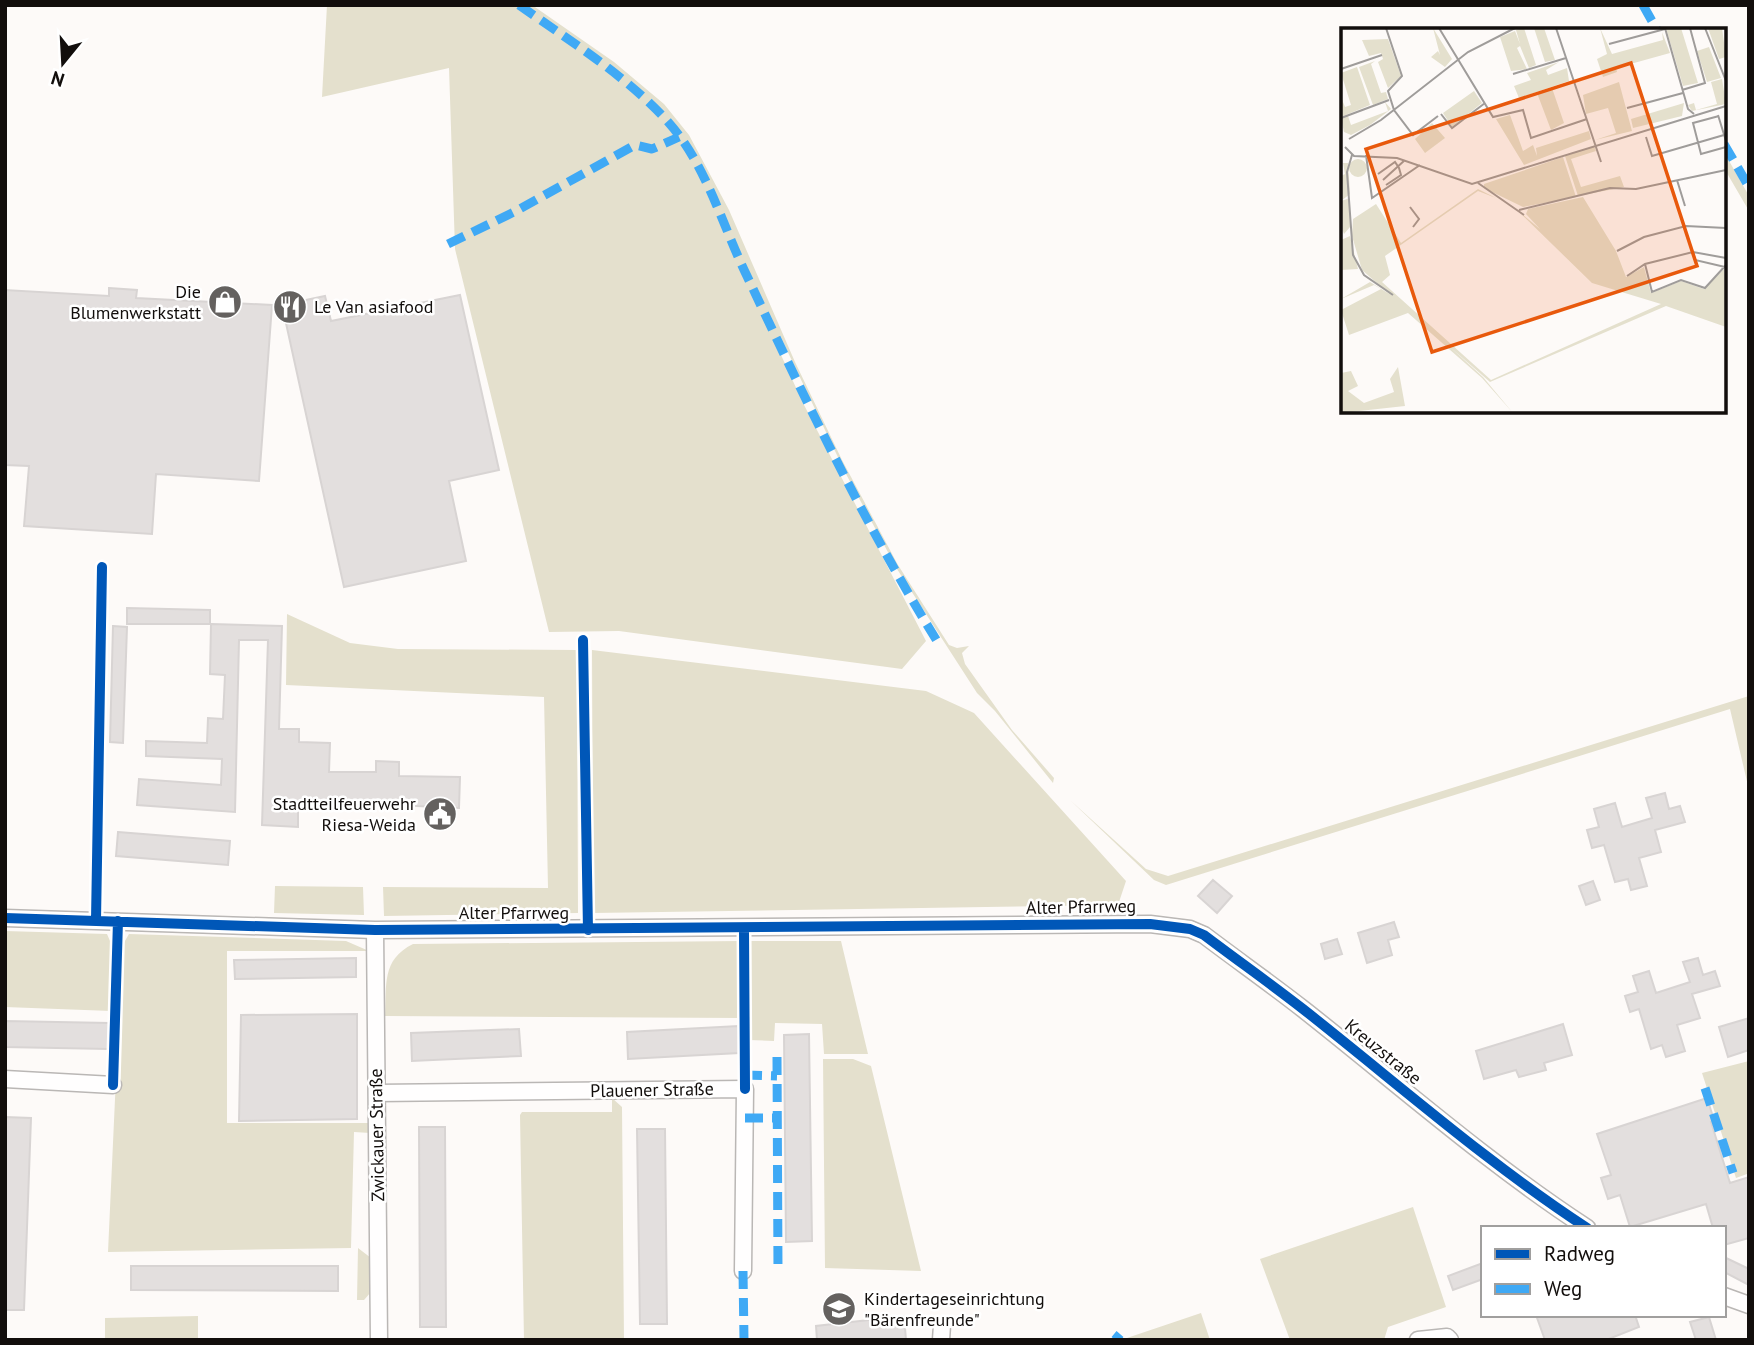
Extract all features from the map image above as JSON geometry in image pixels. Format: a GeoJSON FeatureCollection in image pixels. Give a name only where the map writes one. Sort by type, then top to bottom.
{"type":"FeatureCollection","features":[{"type":"Feature","properties":{"kind":"street","name":"Alter Pfarrweg"},"geometry":{"type":"LineString","coordinates":[[5,918],[374,930],[1150,924]]}},
{"type":"Feature","properties":{"kind":"street","name":"Kreuzstraße"},"geometry":{"type":"LineString","coordinates":[[1150,924],[1191,929],[1204,935],[1303,1009],[1465,1141],[1584,1226]]}},
{"type":"Feature","properties":{"kind":"street","name":"Zwickauer Straße"},"geometry":{"type":"LineString","coordinates":[[374,930],[379,1340]]}},
{"type":"Feature","properties":{"kind":"street"},"geometry":{"type":"LineString","coordinates":[[5,1079],[113,1085]]}},
{"type":"Feature","properties":{"kind":"street","name":"Plauener Straße"},"geometry":{"type":"LineString","coordinates":[[377,1093],[744,1089],[743,1271]]}},
{"type":"Feature","properties":{"kind":"street"},"geometry":{"type":"LineString","coordinates":[[1726,1297],[1749,1305]]}},
{"type":"Feature","properties":{"kind":"street"},"geometry":{"type":"LineString","coordinates":[[1418,1340],[1447,1337],[1450,1340]]}},
{"type":"Feature","properties":{"kind":"shaded area"},"geometry":{"type":"Polygon","coordinates":[[[327,5],[532,5],[614,62],[664,104],[689,135],[729,210],[795,362],[842,460],[898,565],[949,645],[957,648],[969,646],[962,653],[965,664],[1012,730],[1054,778],[1053,783],[995,711],[977,693],[897,569],[846,474],[783,342],[776,344],[803,403],[926,641],[902,669],[619,631],[549,632],[455,249],[449,68],[322,97],[327,5]]]}},
{"type":"Feature","properties":{"kind":"shaded area"},"geometry":{"type":"Polygon","coordinates":[[[1726,156],[1749,196],[1749,211],[1726,171],[1726,156]]]}},
{"type":"Feature","properties":{"kind":"shaded area"},"geometry":{"type":"Polygon","coordinates":[[[287,614],[350,643],[398,649],[577,650],[578,913],[384,916],[383,887],[548,888],[544,697],[286,685],[287,614]]]}},
{"type":"Feature","properties":{"kind":"shaded area"},"geometry":{"type":"Polygon","coordinates":[[[592,650],[926,691],[974,713],[1126,881],[1118,905],[593,913],[592,650]]]}},
{"type":"Feature","properties":{"kind":"shaded area"},"geometry":{"type":"Polygon","coordinates":[[[1749,696],[1749,790],[1730,709],[1166,885],[1154,880],[1070,800],[1146,869],[1168,876],[1749,696]]]}},
{"type":"Feature","properties":{"kind":"shaded area"},"geometry":{"type":"Polygon","coordinates":[[[275,886],[363,887],[364,915],[274,913],[275,886]]]}},
{"type":"Feature","properties":{"kind":"shaded area"},"geometry":{"type":"Polygon","coordinates":[[[5,931],[107,934],[113,948],[111,1011],[5,1007],[5,931]]]}},
{"type":"Feature","properties":{"kind":"shaded area"},"geometry":{"type":"Polygon","coordinates":[[[129,934],[346,941],[369,951],[227,951],[227,1123],[370,1123],[370,1133],[354,1132],[351,1248],[108,1252],[122,946],[129,934]]]}},
{"type":"Feature","properties":{"kind":"shaded area"},"geometry":{"type":"Polygon","coordinates":[[[741,941],[740,1018],[385,1016],[386,984],[391,966],[403,950],[413,944],[741,941]]]}},
{"type":"Feature","properties":{"kind":"shaded area"},"geometry":{"type":"Polygon","coordinates":[[[747,941],[841,941],[868,1054],[824,1054],[822,1024],[775,1023],[774,1041],[748,1040],[747,941]]]}},
{"type":"Feature","properties":{"kind":"shaded area"},"geometry":{"type":"Polygon","coordinates":[[[823,1059],[853,1059],[871,1066],[921,1271],[825,1268],[823,1059]]]}},
{"type":"Feature","properties":{"kind":"shaded area"},"geometry":{"type":"Polygon","coordinates":[[[1749,1061],[1749,1179],[1747,1174],[1736,1178],[1702,1073],[1749,1061]]]}},
{"type":"Feature","properties":{"kind":"shaded area"},"geometry":{"type":"Polygon","coordinates":[[[612,1098],[622,1107],[624,1340],[524,1340],[520,1115],[522,1112],[612,1112],[612,1098]]]}},
{"type":"Feature","properties":{"kind":"shaded area"},"geometry":{"type":"Polygon","coordinates":[[[1413,1207],[1446,1307],[1388,1327],[1384,1340],[1290,1340],[1260,1259],[1413,1207]]]}},
{"type":"Feature","properties":{"kind":"shaded area"},"geometry":{"type":"Polygon","coordinates":[[[358,1248],[371,1258],[371,1292],[364,1300],[357,1300],[358,1248]]]}},
{"type":"Feature","properties":{"kind":"shaded area"},"geometry":{"type":"Polygon","coordinates":[[[1201,1313],[1210,1340],[1121,1340],[1201,1313]]]}},
{"type":"Feature","properties":{"kind":"shaded area"},"geometry":{"type":"Polygon","coordinates":[[[198,1316],[198,1340],[105,1340],[105,1318],[198,1316]]]}},
{"type":"Feature","properties":{"kind":"building"},"geometry":{"type":"Polygon","coordinates":[[[109,288],[137,290],[136,298],[272,305],[259,481],[156,474],[152,534],[24,526],[29,466],[5,465],[5,290],[109,296],[109,288]]]}},
{"type":"Feature","properties":{"kind":"building"},"geometry":{"type":"Polygon","coordinates":[[[460,295],[499,470],[449,481],[466,561],[344,587],[282,305],[325,296],[331,321],[460,295]]]}},
{"type":"Feature","properties":{"kind":"building"},"geometry":{"type":"Polygon","coordinates":[[[127,608],[210,610],[210,624],[127,624],[127,608]]]}},
{"type":"Feature","properties":{"kind":"building"},"geometry":{"type":"Polygon","coordinates":[[[211,624],[282,626],[279,729],[299,729],[299,742],[330,743],[329,772],[376,772],[376,761],[399,762],[399,776],[460,777],[459,808],[329,802],[329,809],[298,808],[298,827],[262,825],[268,640],[239,640],[235,812],[137,805],[139,779],[221,785],[222,759],[146,756],[146,741],[207,743],[208,718],[223,719],[225,675],[210,674],[211,624]]]}},
{"type":"Feature","properties":{"kind":"building"},"geometry":{"type":"Polygon","coordinates":[[[113,626],[127,627],[123,743],[110,742],[113,626]]]}},
{"type":"Feature","properties":{"kind":"building"},"geometry":{"type":"Polygon","coordinates":[[[1665,793],[1669,809],[1680,806],[1685,822],[1655,830],[1661,852],[1639,858],[1647,886],[1631,890],[1628,879],[1615,882],[1604,845],[1592,848],[1587,830],[1599,827],[1594,809],[1615,803],[1622,827],[1652,818],[1646,798],[1665,793]]]}},
{"type":"Feature","properties":{"kind":"building"},"geometry":{"type":"Polygon","coordinates":[[[118,832],[230,841],[228,865],[116,856],[118,832]]]}},
{"type":"Feature","properties":{"kind":"building"},"geometry":{"type":"Polygon","coordinates":[[[1213,880],[1232,896],[1217,913],[1198,896],[1213,880]]]}},
{"type":"Feature","properties":{"kind":"building"},"geometry":{"type":"Polygon","coordinates":[[[1593,881],[1600,900],[1586,905],[1579,886],[1593,881]]]}},
{"type":"Feature","properties":{"kind":"building"},"geometry":{"type":"Polygon","coordinates":[[[1394,922],[1399,937],[1388,940],[1392,955],[1367,963],[1358,933],[1394,922]]]}},
{"type":"Feature","properties":{"kind":"building"},"geometry":{"type":"Polygon","coordinates":[[[1337,939],[1342,954],[1325,959],[1321,944],[1337,939]]]}},
{"type":"Feature","properties":{"kind":"building"},"geometry":{"type":"Polygon","coordinates":[[[356,958],[356,977],[235,979],[234,960],[356,958]]]}},
{"type":"Feature","properties":{"kind":"building"},"geometry":{"type":"Polygon","coordinates":[[[1698,958],[1703,975],[1715,971],[1720,986],[1692,994],[1700,1018],[1677,1025],[1685,1051],[1666,1057],[1662,1045],[1651,1049],[1639,1009],[1630,1012],[1625,996],[1638,992],[1633,976],[1649,971],[1656,993],[1690,982],[1683,962],[1698,958]]]}},
{"type":"Feature","properties":{"kind":"building"},"geometry":{"type":"Polygon","coordinates":[[[357,1014],[357,1119],[239,1121],[241,1015],[357,1014]]]}},
{"type":"Feature","properties":{"kind":"building"},"geometry":{"type":"Polygon","coordinates":[[[1749,1018],[1749,1050],[1728,1057],[1719,1027],[1749,1018]]]}},
{"type":"Feature","properties":{"kind":"building"},"geometry":{"type":"Polygon","coordinates":[[[5,1021],[109,1023],[108,1049],[5,1047],[5,1021]]]}},
{"type":"Feature","properties":{"kind":"building"},"geometry":{"type":"Polygon","coordinates":[[[1563,1024],[1572,1055],[1544,1063],[1546,1070],[1519,1077],[1516,1070],[1484,1079],[1476,1051],[1563,1024]]]}},
{"type":"Feature","properties":{"kind":"building"},"geometry":{"type":"Polygon","coordinates":[[[738,1026],[739,1053],[628,1059],[627,1032],[738,1026]]]}},
{"type":"Feature","properties":{"kind":"building"},"geometry":{"type":"Polygon","coordinates":[[[519,1029],[521,1056],[412,1061],[411,1033],[519,1029]]]}},
{"type":"Feature","properties":{"kind":"building"},"geometry":{"type":"Polygon","coordinates":[[[809,1034],[812,1241],[786,1242],[784,1035],[809,1034]]]}},
{"type":"Feature","properties":{"kind":"building"},"geometry":{"type":"Polygon","coordinates":[[[1707,1098],[1714,1120],[1711,1122],[1730,1183],[1749,1177],[1749,1238],[1726,1244],[1726,1226],[1712,1226],[1706,1204],[1630,1226],[1620,1195],[1608,1199],[1601,1178],[1611,1175],[1597,1134],[1707,1098]]]}},
{"type":"Feature","properties":{"kind":"building"},"geometry":{"type":"Polygon","coordinates":[[[5,1117],[31,1118],[24,1310],[5,1310],[5,1117]]]}},
{"type":"Feature","properties":{"kind":"building"},"geometry":{"type":"Polygon","coordinates":[[[419,1127],[445,1127],[446,1327],[420,1327],[419,1127]]]}},
{"type":"Feature","properties":{"kind":"building"},"geometry":{"type":"Polygon","coordinates":[[[637,1129],[665,1129],[667,1324],[640,1324],[637,1129]]]}},
{"type":"Feature","properties":{"kind":"building"},"geometry":{"type":"Polygon","coordinates":[[[1726,1258],[1749,1269],[1749,1285],[1726,1273],[1726,1258]]]}},
{"type":"Feature","properties":{"kind":"building"},"geometry":{"type":"Polygon","coordinates":[[[1481,1264],[1481,1280],[1453,1290],[1448,1276],[1481,1264]]]}},
{"type":"Feature","properties":{"kind":"building"},"geometry":{"type":"Polygon","coordinates":[[[131,1266],[338,1266],[338,1291],[131,1290],[131,1266]]]}},
{"type":"Feature","properties":{"kind":"building"},"geometry":{"type":"Polygon","coordinates":[[[904,1316],[906,1340],[817,1340],[816,1326],[904,1316]]]}},
{"type":"Feature","properties":{"kind":"building"},"geometry":{"type":"Polygon","coordinates":[[[1537,1317],[1636,1317],[1639,1327],[1606,1340],[1545,1340],[1537,1317]]]}},
{"type":"Feature","properties":{"kind":"building"},"geometry":{"type":"Polygon","coordinates":[[[1709,1317],[1716,1340],[1696,1340],[1690,1322],[1709,1317]]]}},
{"type":"Feature","properties":{"kind":"marked path"},"geometry":{"type":"LineString","coordinates":[[519,5],[617,75],[653,106],[682,139],[703,176],[746,274],[836,460],[937,641]]}},
{"type":"Feature","properties":{"kind":"marked path"},"geometry":{"type":"LineString","coordinates":[[1643,5],[1656,28]]}},
{"type":"Feature","properties":{"kind":"marked path"},"geometry":{"type":"LineString","coordinates":[[448,244],[516,211],[635,145],[652,149],[679,137]]}},
{"type":"Feature","properties":{"kind":"marked path"},"geometry":{"type":"LineString","coordinates":[[1726,147],[1749,187]]}},
{"type":"Feature","properties":{"kind":"marked path"},"geometry":{"type":"LineString","coordinates":[[777,1057],[778,1272]]}},
{"type":"Feature","properties":{"kind":"marked path"},"geometry":{"type":"LineString","coordinates":[[744,1075],[777,1076]]}},
{"type":"Feature","properties":{"kind":"marked path"},"geometry":{"type":"LineString","coordinates":[[1705,1088],[1733,1173]]}},
{"type":"Feature","properties":{"kind":"marked path"},"geometry":{"type":"LineString","coordinates":[[745,1118],[777,1118]]}},
{"type":"Feature","properties":{"kind":"marked path"},"geometry":{"type":"LineString","coordinates":[[743,1271],[744,1340]]}},
{"type":"Feature","properties":{"kind":"marked path"},"geometry":{"type":"LineString","coordinates":[[1115,1340],[1120,1334]]}},
{"type":"Feature","properties":{"kind":"cycle path"},"geometry":{"type":"LineString","coordinates":[[96,920],[102,567]]}},
{"type":"Feature","properties":{"kind":"cycle path"},"geometry":{"type":"LineString","coordinates":[[583,640],[588,930]]}},
{"type":"Feature","properties":{"kind":"cycle path"},"geometry":{"type":"LineString","coordinates":[[5,918],[375,930],[1150,924],[1190,929],[1204,935],[1279,990],[1478,1149],[1584,1226]]}},
{"type":"Feature","properties":{"kind":"cycle path"},"geometry":{"type":"LineString","coordinates":[[113,1085],[118,921]]}},
{"type":"Feature","properties":{"kind":"cycle path"},"geometry":{"type":"LineString","coordinates":[[744,929],[745,1089]]}},
{"type":"Feature","properties":{"kind":"place","name":"Die Blumenwerkstatt"},"geometry":{"type":"Point","coordinates":[225,302]}},
{"type":"Feature","properties":{"kind":"place","name":"Le Van asiafood"},"geometry":{"type":"Point","coordinates":[290,307]}},
{"type":"Feature","properties":{"kind":"place","name":"Stadtteilfeuerwehr Riesa-Weida"},"geometry":{"type":"Point","coordinates":[440,814]}},
{"type":"Feature","properties":{"kind":"place","name":"Kindertageseinrichtung \"Bärenfreunde\""},"geometry":{"type":"Point","coordinates":[839,1309]}}]}
